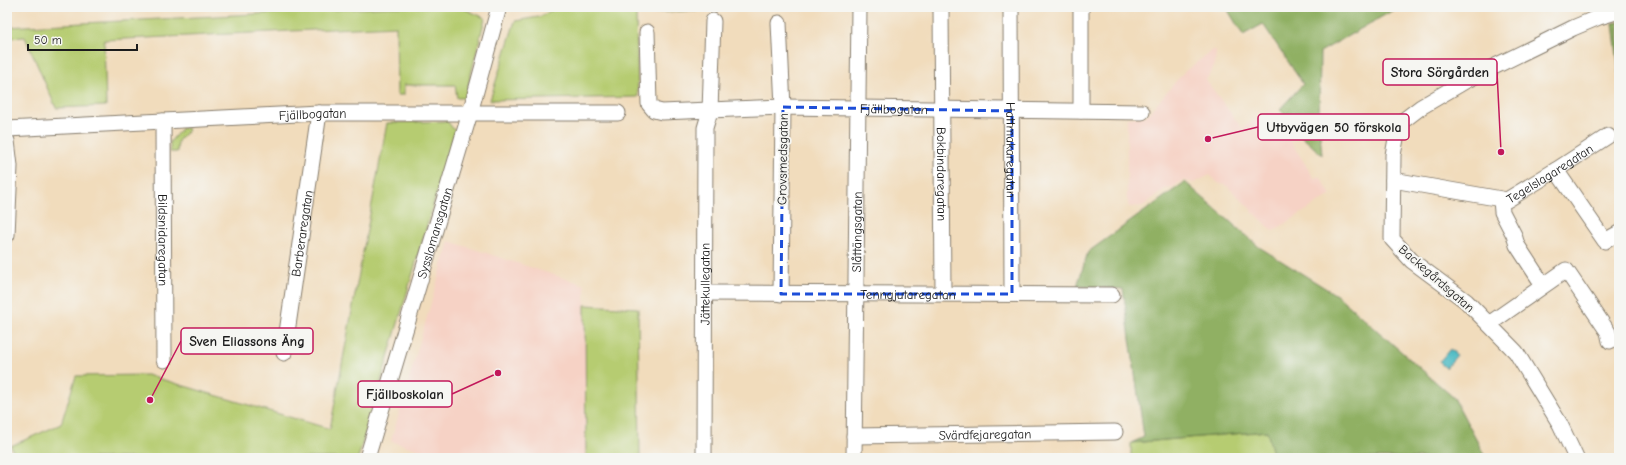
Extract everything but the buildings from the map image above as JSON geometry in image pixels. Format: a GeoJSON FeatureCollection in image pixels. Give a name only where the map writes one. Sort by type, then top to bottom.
{"type":"FeatureCollection","features":[{"type":"Feature","properties":{"kind":"street","name":"Sysslomansgatan"},"geometry":{"type":"LineString","coordinates":[[366,458],[470,113],[499,7]]}},
{"type":"Feature","properties":{"kind":"street","name":"Slåttängsgatan"},"geometry":{"type":"LineString","coordinates":[[854,458],[858,7]]}},
{"type":"Feature","properties":{"kind":"street","name":"Bokbindaregatan"},"geometry":{"type":"LineString","coordinates":[[941,7],[943,293]]}},
{"type":"Feature","properties":{"kind":"street","name":"Hattmakaregatan"},"geometry":{"type":"LineString","coordinates":[[1011,7],[1012,294]]}},
{"type":"Feature","properties":{"kind":"street"},"geometry":{"type":"LineString","coordinates":[[1081,7],[1081,112]]}},
{"type":"Feature","properties":{"kind":"street","name":"Backegårdsgatan"},"geometry":{"type":"LineString","coordinates":[[1576,458],[1560,424],[1516,352],[1466,301],[1412,260],[1392,239],[1393,156],[1398,128],[1411,114],[1467,80],[1573,28],[1599,17],[1619,11]]}},
{"type":"Feature","properties":{"kind":"street","name":"Jättekullegatan"},"geometry":{"type":"LineString","coordinates":[[704,458],[705,128],[710,111],[713,21]]}},
{"type":"Feature","properties":{"kind":"street","name":"Grovsmedsgatan"},"geometry":{"type":"LineString","coordinates":[[779,23],[783,107],[781,294]]}},
{"type":"Feature","properties":{"kind":"street","name":"Fjällbogatan"},"geometry":{"type":"LineString","coordinates":[[647,32],[649,104],[654,110],[662,112],[783,107],[1142,112]]}},
{"type":"Feature","properties":{"kind":"street","name":"Fjällbogatan"},"geometry":{"type":"LineString","coordinates":[[7,129],[318,113],[618,113]]}},
{"type":"Feature","properties":{"kind":"street","name":"Barberaregatan"},"geometry":{"type":"LineString","coordinates":[[284,353],[318,113]]}},
{"type":"Feature","properties":{"kind":"street","name":"Bildsnidaregatan"},"geometry":{"type":"LineString","coordinates":[[163,121],[164,360]]}},
{"type":"Feature","properties":{"kind":"street","name":"Tegelslagaregatan"},"geometry":{"type":"LineString","coordinates":[[1393,180],[1501,200],[1513,196],[1608,136]]}},
{"type":"Feature","properties":{"kind":"street"},"geometry":{"type":"LineString","coordinates":[[7,141],[10,166],[7,235]]}},
{"type":"Feature","properties":{"kind":"street"},"geometry":{"type":"LineString","coordinates":[[1556,170],[1604,241],[1619,233]]}},
{"type":"Feature","properties":{"kind":"street"},"geometry":{"type":"LineString","coordinates":[[1501,200],[1502,212],[1514,235],[1517,245],[1543,286]]}},
{"type":"Feature","properties":{"kind":"street"},"geometry":{"type":"LineString","coordinates":[[1489,324],[1566,270],[1608,332],[1610,341]]}},
{"type":"Feature","properties":{"kind":"street","name":"Tenngjutaregatan"},"geometry":{"type":"LineString","coordinates":[[704,292],[781,294],[943,293],[1112,295]]}},
{"type":"Feature","properties":{"kind":"street","name":"Svärdfejaregatan"},"geometry":{"type":"LineString","coordinates":[[854,436],[1115,432]]}},
{"type":"Feature","properties":{"kind":"highlighted area"},"geometry":{"type":"Polygon","coordinates":[[[783,107],[1012,111],[1012,294],[781,294],[783,107]]]}},
{"type":"Feature","properties":{"kind":"shaded area"},"geometry":{"type":"Polygon","coordinates":[[[1213,50],[1216,50],[1215,65],[1206,80],[1242,128],[1271,110],[1314,178],[1320,176],[1331,195],[1273,231],[1227,186],[1218,183],[1210,175],[1194,183],[1183,180],[1172,188],[1165,189],[1143,206],[1129,207],[1127,199],[1127,118],[1146,116],[1184,72],[1213,50]]]}},
{"type":"Feature","properties":{"kind":"shaded area"},"geometry":{"type":"Polygon","coordinates":[[[449,241],[585,285],[586,458],[444,458],[391,441],[449,241]]]}},
{"type":"Feature","properties":{"kind":"green space"},"geometry":{"type":"Polygon","coordinates":[[[390,7],[460,7],[485,18],[465,98],[457,98],[455,85],[404,85],[404,95],[397,95],[396,26],[104,40],[106,106],[56,108],[25,37],[7,38],[7,27],[390,7]]]}},
{"type":"Feature","properties":{"kind":"green space"},"geometry":{"type":"Polygon","coordinates":[[[558,7],[748,7],[636,14],[638,97],[490,100],[515,21],[539,17],[558,7]]]}},
{"type":"Feature","properties":{"kind":"green space"},"geometry":{"type":"Polygon","coordinates":[[[1226,7],[1399,7],[1320,52],[1319,122],[1322,155],[1299,134],[1280,109],[1303,84],[1263,24],[1243,35],[1226,7]]]}},
{"type":"Feature","properties":{"kind":"green space"},"geometry":{"type":"Polygon","coordinates":[[[1619,22],[1619,73],[1613,23],[1619,22]]]}},
{"type":"Feature","properties":{"kind":"green space"},"geometry":{"type":"Polygon","coordinates":[[[447,121],[455,131],[358,458],[15,458],[11,446],[61,424],[76,376],[147,375],[330,429],[387,123],[447,121]]]}},
{"type":"Feature","properties":{"kind":"green space"},"geometry":{"type":"Polygon","coordinates":[[[182,128],[189,129],[178,141],[177,152],[170,152],[170,142],[182,128]]]}},
{"type":"Feature","properties":{"kind":"green space"},"geometry":{"type":"Polygon","coordinates":[[[1185,182],[1259,247],[1338,296],[1454,398],[1486,458],[1274,458],[1267,431],[1131,443],[1144,437],[1123,289],[1077,286],[1088,252],[1185,182]]]}},
{"type":"Feature","properties":{"kind":"green space"},"geometry":{"type":"Polygon","coordinates":[[[585,305],[638,308],[640,458],[586,458],[585,305]]]}},
{"type":"Feature","properties":{"kind":"green space"},"geometry":{"type":"Polygon","coordinates":[[[1268,431],[1274,458],[1131,458],[1131,443],[1268,431]]]}},
{"type":"Feature","properties":{"kind":"water"},"geometry":{"type":"Polygon","coordinates":[[[1450,349],[1457,355],[1446,368],[1439,362],[1450,349]]]}},
{"type":"Feature","properties":{"kind":"place","name":"Utbyvägen 50 förskola"},"geometry":{"type":"Point","coordinates":[1208,139]}},
{"type":"Feature","properties":{"kind":"place","name":"Stora Sörgården"},"geometry":{"type":"Point","coordinates":[1501,152]}},
{"type":"Feature","properties":{"kind":"place","name":"Fjällboskolan"},"geometry":{"type":"Point","coordinates":[498,373]}},
{"type":"Feature","properties":{"kind":"place","name":"Sven Eliassons Äng"},"geometry":{"type":"Point","coordinates":[150,400]}}]}
